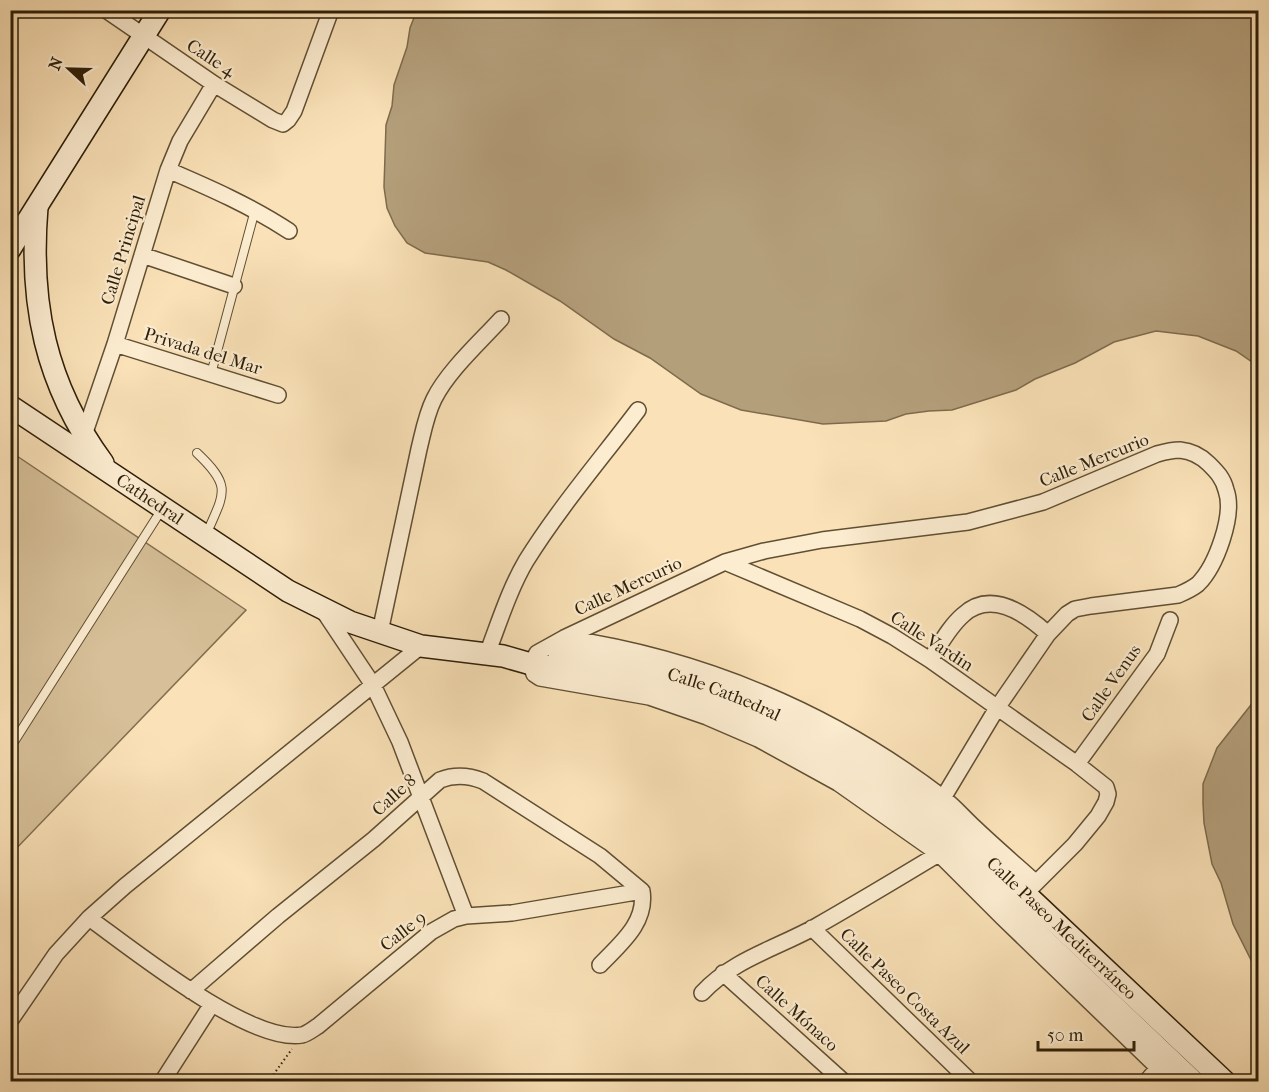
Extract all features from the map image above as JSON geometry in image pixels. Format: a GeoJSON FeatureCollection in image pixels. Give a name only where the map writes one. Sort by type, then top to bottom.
{"type":"FeatureCollection","features":[{"type":"Feature","properties":{"kind":"street"},"geometry":{"type":"LineString","coordinates":[[10,15],[14,10]]}},
{"type":"Feature","properties":{"kind":"street","name":"Calle 4"},"geometry":{"type":"LineString","coordinates":[[106,10],[214,84],[273,120],[283,123],[294,111],[331,10]]}},
{"type":"Feature","properties":{"kind":"street"},"geometry":{"type":"LineString","coordinates":[[10,249],[160,10]]}},
{"type":"Feature","properties":{"kind":"street","name":"Calle Principal"},"geometry":{"type":"LineString","coordinates":[[84,435],[115,344],[168,170],[180,141],[214,84]]}},
{"type":"Feature","properties":{"kind":"street"},"geometry":{"type":"LineString","coordinates":[[168,170],[255,210],[289,231]]}},
{"type":"Feature","properties":{"kind":"street"},"geometry":{"type":"LineString","coordinates":[[37,207],[34,244],[39,318],[45,348],[66,404],[84,435],[111,473]]}},
{"type":"Feature","properties":{"kind":"street"},"geometry":{"type":"LineString","coordinates":[[142,255],[234,285]]}},
{"type":"Feature","properties":{"kind":"street"},"geometry":{"type":"LineString","coordinates":[[380,632],[419,449],[434,398],[449,377],[501,319]]}},
{"type":"Feature","properties":{"kind":"street","name":"Privada del Mar"},"geometry":{"type":"LineString","coordinates":[[115,344],[278,394]]}},
{"type":"Feature","properties":{"kind":"street","name":"Cathedral"},"geometry":{"type":"LineString","coordinates":[[10,406],[288,591]]}},
{"type":"Feature","properties":{"kind":"street"},"geometry":{"type":"LineString","coordinates":[[495,655],[514,584],[526,562],[552,523],[639,410]]}},
{"type":"Feature","properties":{"kind":"street","name":"Calle Mercurio"},"geometry":{"type":"LineString","coordinates":[[534,658],[564,638],[725,562],[764,551],[822,540],[968,522],[1043,502],[1157,454],[1177,450],[1203,458],[1220,474],[1227,492],[1228,513],[1214,560],[1198,583],[1190,590],[1178,595],[1075,609],[1059,621],[933,800]]}},
{"type":"Feature","properties":{"kind":"street","name":"Calle Vardin"},"geometry":{"type":"LineString","coordinates":[[725,562],[860,619],[930,660],[1106,787],[1108,794],[1098,816],[1076,844],[1031,888]]}},
{"type":"Feature","properties":{"kind":"street","name":"Calle Cathedral"},"geometry":{"type":"LineString","coordinates":[[288,591],[350,622],[421,646],[495,655],[627,662],[657,669],[720,691],[799,725],[933,800]]}},
{"type":"Feature","properties":{"kind":"street"},"geometry":{"type":"LineString","coordinates":[[930,660],[954,624],[964,613],[977,606],[989,604],[1012,609],[1026,616],[1048,634]]}},
{"type":"Feature","properties":{"kind":"street"},"geometry":{"type":"LineString","coordinates":[[323,610],[373,686],[400,742],[466,916]]}},
{"type":"Feature","properties":{"kind":"street","name":"Calle Venus"},"geometry":{"type":"LineString","coordinates":[[1077,764],[1157,654],[1170,620]]}},
{"type":"Feature","properties":{"kind":"street"},"geometry":{"type":"LineString","coordinates":[[564,638],[608,644],[670,659],[726,678],[782,701],[890,761],[1031,888]]}},
{"type":"Feature","properties":{"kind":"street"},"geometry":{"type":"LineString","coordinates":[[10,1021],[56,954],[88,918],[421,646]]}},
{"type":"Feature","properties":{"kind":"street"},"geometry":{"type":"LineString","coordinates":[[534,658],[534,674],[540,678],[649,697],[707,717],[758,739],[952,846],[1002,917],[1173,1082]]}},
{"type":"Feature","properties":{"kind":"street","name":"Calle Cathedral"},"geometry":{"type":"LineString","coordinates":[[534,658],[680,693],[740,715],[803,744],[839,765],[899,806]]}},
{"type":"Feature","properties":{"kind":"street","name":"Calle 8"},"geometry":{"type":"LineString","coordinates":[[191,991],[278,916],[374,839],[440,780],[450,776],[472,776],[483,780],[600,856],[642,891]]}},
{"type":"Feature","properties":{"kind":"street","name":"Calle Paseo Mediterráneo"},"geometry":{"type":"LineString","coordinates":[[933,800],[952,846],[1031,888],[1224,1082]]}},
{"type":"Feature","properties":{"kind":"street","name":"Calle Paseo Mediterráneo"},"geometry":{"type":"LineString","coordinates":[[899,806],[952,846],[1040,936],[1194,1082]]}},
{"type":"Feature","properties":{"kind":"street"},"geometry":{"type":"LineString","coordinates":[[702,993],[723,973],[812,928],[952,846]]}},
{"type":"Feature","properties":{"kind":"street"},"geometry":{"type":"LineString","coordinates":[[600,965],[638,922],[644,901],[642,891]]}},
{"type":"Feature","properties":{"kind":"street","name":"Calle 9"},"geometry":{"type":"LineString","coordinates":[[303,1035],[318,1026],[444,923],[466,916],[512,913],[642,891]]}},
{"type":"Feature","properties":{"kind":"street"},"geometry":{"type":"LineString","coordinates":[[88,918],[191,991],[229,1014],[272,1031],[303,1035]]}},
{"type":"Feature","properties":{"kind":"street","name":"Calle Paseo Costa Azul"},"geometry":{"type":"LineString","coordinates":[[812,928],[971,1082]]}},
{"type":"Feature","properties":{"kind":"street","name":"Calle Mónaco"},"geometry":{"type":"LineString","coordinates":[[723,973],[844,1082]]}},
{"type":"Feature","properties":{"kind":"street"},"geometry":{"type":"LineString","coordinates":[[162,1082],[212,1004]]}},
{"type":"Feature","properties":{"kind":"street"},"geometry":{"type":"LineString","coordinates":[[1146,1082],[1158,1068]]}},
{"type":"Feature","properties":{"kind":"lane"},"geometry":{"type":"LineString","coordinates":[[212,374],[255,210]]}},
{"type":"Feature","properties":{"kind":"lane"},"geometry":{"type":"LineString","coordinates":[[197,453],[220,477],[222,487],[219,506],[206,536]]}},
{"type":"Feature","properties":{"kind":"lane"},"geometry":{"type":"LineString","coordinates":[[10,748],[163,508]]}},
{"type":"Feature","properties":{"kind":"path"},"geometry":{"type":"LineString","coordinates":[[268,1082],[303,1035]]}},
{"type":"Feature","properties":{"kind":"shaded area"},"geometry":{"type":"Polygon","coordinates":[[[417,10],[1258,11],[1258,366],[1236,351],[1198,336],[1156,331],[1114,342],[1016,390],[952,410],[906,414],[886,421],[823,424],[741,410],[701,394],[650,358],[614,339],[560,301],[506,270],[488,262],[425,253],[407,243],[395,226],[387,208],[384,187],[386,125],[392,106],[394,85],[417,10]]]}},
{"type":"Feature","properties":{"kind":"shaded area"},"geometry":{"type":"Polygon","coordinates":[[[11,452],[246,610],[11,854],[11,452]]]}},
{"type":"Feature","properties":{"kind":"shaded area"},"geometry":{"type":"Polygon","coordinates":[[[1258,696],[1258,974],[1233,924],[1221,883],[1212,864],[1204,823],[1203,784],[1217,748],[1258,696]]]}}]}
